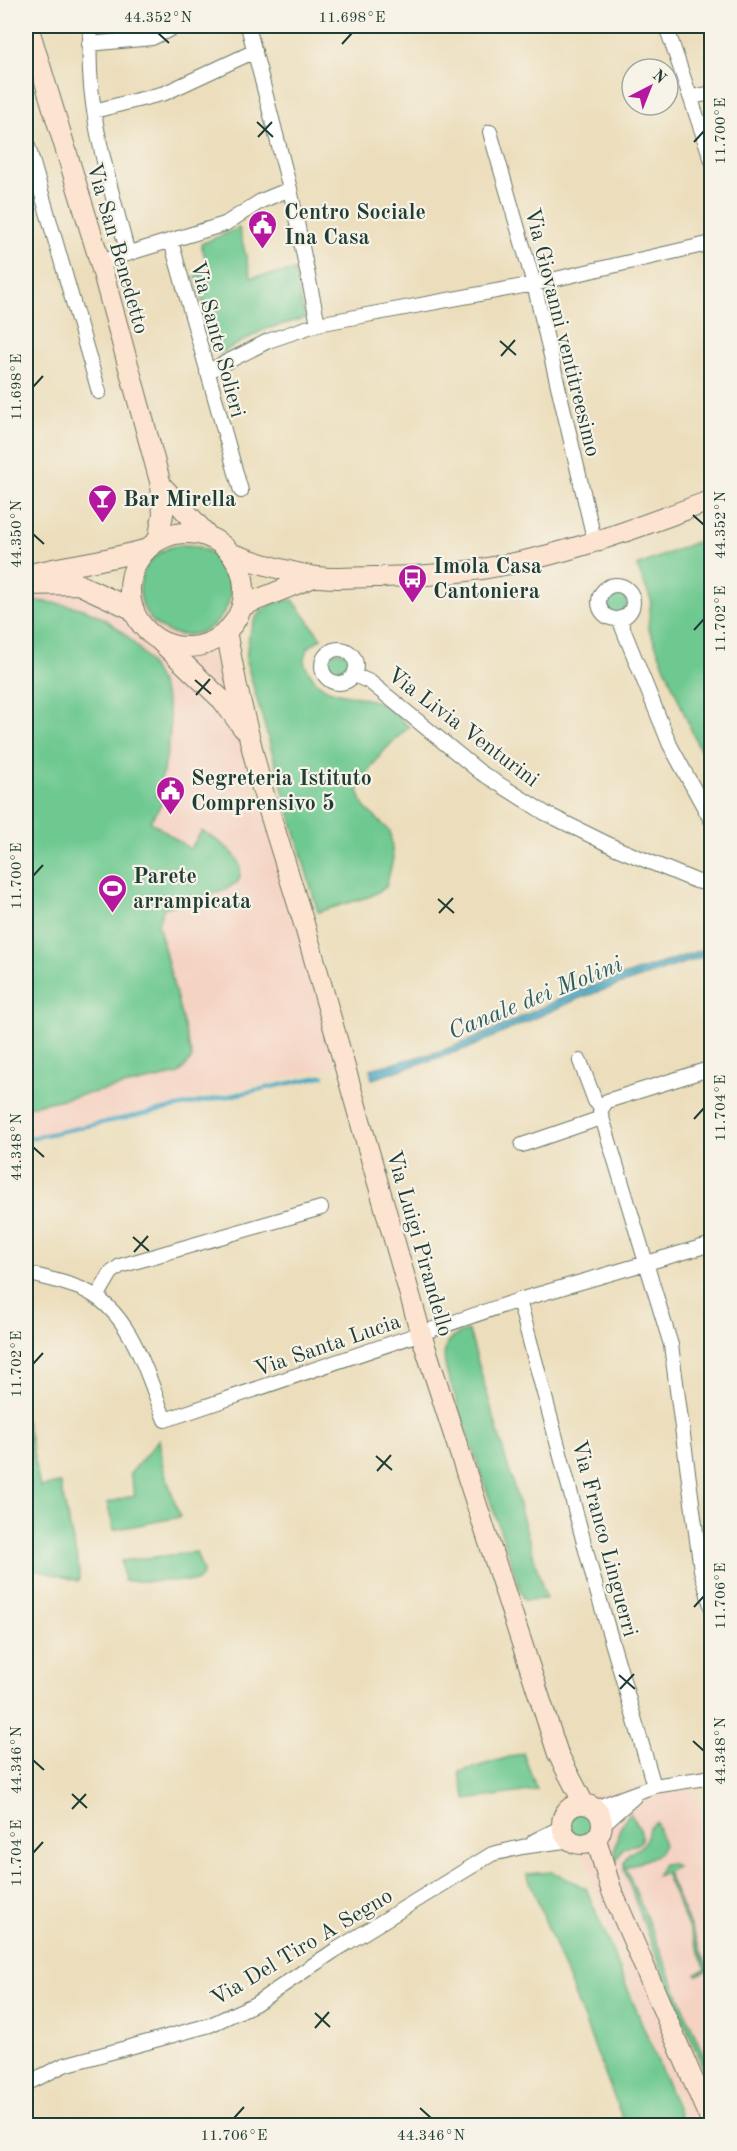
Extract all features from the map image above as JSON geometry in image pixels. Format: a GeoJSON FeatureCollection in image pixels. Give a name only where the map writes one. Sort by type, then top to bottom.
{"type":"FeatureCollection","features":[{"type":"Feature","properties":{"kind":"street","name":"Via San Benedetto"},"geometry":{"type":"LineString","coordinates":[[28,26],[100,262],[161,485],[163,514],[152,545]]}},
{"type":"Feature","properties":{"kind":"street"},"geometry":{"type":"LineString","coordinates":[[92,26],[89,44],[94,111],[100,146],[128,254]]}},
{"type":"Feature","properties":{"kind":"street"},"geometry":{"type":"LineString","coordinates":[[89,44],[152,38],[177,26]]}},
{"type":"Feature","properties":{"kind":"street"},"geometry":{"type":"LineString","coordinates":[[248,26],[290,189],[318,324]]}},
{"type":"Feature","properties":{"kind":"street"},"geometry":{"type":"LineString","coordinates":[[666,26],[692,97],[711,161]]}},
{"type":"Feature","properties":{"kind":"street"},"geometry":{"type":"LineString","coordinates":[[94,111],[165,93],[255,51]]}},
{"type":"Feature","properties":{"kind":"street"},"geometry":{"type":"LineString","coordinates":[[692,97],[711,93]]}},
{"type":"Feature","properties":{"kind":"street","name":"Via Giovanni ventitreesimo"},"geometry":{"type":"LineString","coordinates":[[490,132],[534,284],[595,543]]}},
{"type":"Feature","properties":{"kind":"street"},"geometry":{"type":"LineString","coordinates":[[26,139],[99,392]]}},
{"type":"Feature","properties":{"kind":"street"},"geometry":{"type":"LineString","coordinates":[[171,241],[225,224],[261,201],[290,189]]}},
{"type":"Feature","properties":{"kind":"street","name":"Via Sante Solieri"},"geometry":{"type":"LineString","coordinates":[[100,262],[171,241],[241,491]]}},
{"type":"Feature","properties":{"kind":"street"},"geometry":{"type":"LineString","coordinates":[[207,372],[268,341],[318,324],[534,284],[711,243]]}},
{"type":"Feature","properties":{"kind":"street","name":"Via San Benedetto"},"geometry":{"type":"LineString","coordinates":[[161,485],[210,538]]}},
{"type":"Feature","properties":{"kind":"street"},"geometry":{"type":"LineString","coordinates":[[26,575],[68,565],[111,560],[183,533],[210,538],[232,554],[314,577],[406,578],[454,574],[500,568],[595,543],[711,500]]}},
{"type":"Feature","properties":{"kind":"street"},"geometry":{"type":"LineString","coordinates":[[152,545],[139,559],[130,584],[134,610],[143,625],[156,637],[179,646],[192,646],[216,639],[226,631],[242,606],[243,579],[232,554]]}},
{"type":"Feature","properties":{"kind":"street"},"geometry":{"type":"LineString","coordinates":[[68,565],[78,584]]}},
{"type":"Feature","properties":{"kind":"street"},"geometry":{"type":"LineString","coordinates":[[242,606],[314,577]]}},
{"type":"Feature","properties":{"kind":"street"},"geometry":{"type":"LineString","coordinates":[[26,585],[78,584],[134,610]]}},
{"type":"Feature","properties":{"kind":"street"},"geometry":{"type":"LineString","coordinates":[[619,619],[670,745],[711,822]]}},
{"type":"Feature","properties":{"kind":"street","name":"Via Luigi Pirandello"},"geometry":{"type":"LineString","coordinates":[[226,631],[250,742],[421,1334],[582,1825],[711,2124]]}},
{"type":"Feature","properties":{"kind":"street","name":"Via Luigi Pirandello"},"geometry":{"type":"LineString","coordinates":[[156,637],[222,700],[238,718],[250,742]]}},
{"type":"Feature","properties":{"kind":"street","name":"Via Livia Venturini"},"geometry":{"type":"LineString","coordinates":[[354,675],[370,682],[480,772],[545,813],[616,848],[711,885]]}},
{"type":"Feature","properties":{"kind":"street"},"geometry":{"type":"LineString","coordinates":[[580,1061],[601,1113],[671,1345],[701,1570],[711,1609]]}},
{"type":"Feature","properties":{"kind":"street"},"geometry":{"type":"LineString","coordinates":[[522,1146],[601,1113],[607,1101],[711,1068]]}},
{"type":"Feature","properties":{"kind":"street"},"geometry":{"type":"LineString","coordinates":[[97,1297],[111,1273],[120,1266],[321,1208]]}},
{"type":"Feature","properties":{"kind":"street","name":"Via Santa Lucia"},"geometry":{"type":"LineString","coordinates":[[26,1273],[69,1284],[97,1297],[125,1326],[165,1420],[519,1300],[711,1244]]}},
{"type":"Feature","properties":{"kind":"street","name":"Via Franco Linguerri"},"geometry":{"type":"LineString","coordinates":[[519,1300],[648,1788]]}},
{"type":"Feature","properties":{"kind":"street","name":"Via Del Tiro A Segno"},"geometry":{"type":"LineString","coordinates":[[26,2084],[64,2065],[210,2025],[255,2004],[334,1951],[492,1854],[522,1847],[582,1825],[648,1788],[711,1778]]}},
{"type":"Feature","properties":{"kind":"shaded area"},"geometry":{"type":"Polygon","coordinates":[[[26,584],[96,584],[183,599],[214,665],[282,866],[335,1067],[26,1139],[26,584]]]}},
{"type":"Feature","properties":{"kind":"shaded area"},"geometry":{"type":"Polygon","coordinates":[[[689,1780],[711,1835],[711,2125],[689,2125],[660,2062],[615,1947],[564,1799],[689,1780]]]}},
{"type":"Feature","properties":{"kind":"green space"},"geometry":{"type":"Polygon","coordinates":[[[239,228],[251,277],[294,271],[305,318],[263,330],[221,353],[215,351],[196,276],[209,271],[201,244],[239,228]]]}},
{"type":"Feature","properties":{"kind":"green space"},"geometry":{"type":"Polygon","coordinates":[[[711,536],[711,770],[698,746],[648,627],[651,600],[637,566],[711,536]]]}},
{"type":"Feature","properties":{"kind":"green space"},"geometry":{"type":"Polygon","coordinates":[[[185,545],[202,548],[217,558],[227,573],[230,590],[227,607],[217,622],[202,632],[185,635],[168,632],[153,622],[143,607],[140,590],[143,573],[153,558],[168,548],[185,545]]]}},
{"type":"Feature","properties":{"kind":"green space"},"geometry":{"type":"Polygon","coordinates":[[[616,591],[624,594],[627,602],[624,610],[616,613],[608,610],[605,602],[608,594],[616,591]]]}},
{"type":"Feature","properties":{"kind":"green space"},"geometry":{"type":"Polygon","coordinates":[[[26,600],[76,607],[94,613],[111,623],[141,651],[162,687],[168,706],[170,725],[164,770],[156,797],[163,802],[150,821],[190,849],[202,831],[231,851],[240,865],[240,873],[238,882],[223,891],[164,908],[158,924],[192,1058],[179,1074],[26,1107],[26,600]]]}},
{"type":"Feature","properties":{"kind":"green space"},"geometry":{"type":"Polygon","coordinates":[[[293,600],[321,638],[308,648],[304,662],[317,683],[333,692],[379,703],[409,727],[380,756],[358,791],[364,807],[390,831],[393,859],[386,887],[371,896],[318,912],[246,661],[252,627],[261,611],[280,602],[293,600]]]}},
{"type":"Feature","properties":{"kind":"green space"},"geometry":{"type":"Polygon","coordinates":[[[338,652],[348,656],[352,666],[348,676],[338,680],[328,676],[324,666],[328,656],[338,652]]]}},
{"type":"Feature","properties":{"kind":"green space"},"geometry":{"type":"Polygon","coordinates":[[[469,1331],[546,1599],[524,1600],[446,1370],[444,1356],[447,1344],[455,1336],[469,1331]]]}},
{"type":"Feature","properties":{"kind":"green space"},"geometry":{"type":"Polygon","coordinates":[[[26,1420],[40,1487],[60,1483],[79,1568],[79,1581],[26,1567],[26,1420]]]}},
{"type":"Feature","properties":{"kind":"green space"},"geometry":{"type":"Polygon","coordinates":[[[159,1439],[163,1467],[180,1517],[114,1530],[107,1503],[135,1495],[130,1474],[159,1439]]]}},
{"type":"Feature","properties":{"kind":"green space"},"geometry":{"type":"Polygon","coordinates":[[[196,1552],[203,1572],[200,1579],[196,1581],[124,1581],[121,1561],[196,1552]]]}},
{"type":"Feature","properties":{"kind":"green space"},"geometry":{"type":"Polygon","coordinates":[[[523,1753],[537,1790],[466,1800],[459,1772],[523,1753]]]}},
{"type":"Feature","properties":{"kind":"green space"},"geometry":{"type":"Polygon","coordinates":[[[582,1812],[591,1815],[594,1824],[591,1833],[582,1836],[573,1833],[570,1824],[573,1815],[582,1812]]]}},
{"type":"Feature","properties":{"kind":"green space"},"geometry":{"type":"Polygon","coordinates":[[[630,1813],[642,1837],[637,1844],[623,1848],[616,1862],[615,1849],[618,1836],[630,1813]]]}},
{"type":"Feature","properties":{"kind":"green space"},"geometry":{"type":"Polygon","coordinates":[[[656,1822],[664,1845],[659,1854],[626,1868],[711,2074],[711,2087],[652,1946],[624,1870],[624,1862],[628,1854],[643,1844],[649,1827],[656,1822]]]}},
{"type":"Feature","properties":{"kind":"green space"},"geometry":{"type":"Polygon","coordinates":[[[670,1863],[677,1867],[667,1872],[709,1970],[697,1975],[696,1973],[706,1969],[665,1873],[656,1876],[663,1864],[670,1863]]]}},
{"type":"Feature","properties":{"kind":"green space"},"geometry":{"type":"Polygon","coordinates":[[[552,1872],[586,1888],[684,2125],[625,2125],[527,1874],[552,1872]]]}},
{"type":"Feature","properties":{"kind":"water"},"geometry":{"type":"Polygon","coordinates":[[[711,947],[711,954],[580,998],[471,1047],[372,1079],[370,1069],[438,1052],[476,1038],[577,991],[711,947]]]}},
{"type":"Feature","properties":{"kind":"waterway","name":"Canale dei Molini"},"geometry":{"type":"LineString","coordinates":[[26,1139],[323,1076]]}},
{"type":"Feature","properties":{"kind":"place","name":"Centro Sociale Ina Casa"},"geometry":{"type":"Point","coordinates":[263,250]}},
{"type":"Feature","properties":{"kind":"place","name":"Bar Mirella"},"geometry":{"type":"Point","coordinates":[102,524]}},
{"type":"Feature","properties":{"kind":"place","name":"Imola Casa Cantoniera"},"geometry":{"type":"Point","coordinates":[412,604]}},
{"type":"Feature","properties":{"kind":"place","name":"Segreteria Istituto Comprensivo 5"},"geometry":{"type":"Point","coordinates":[170,816]}},
{"type":"Feature","properties":{"kind":"place","name":"Parete arrampicata"},"geometry":{"type":"Point","coordinates":[112,914]}}]}
